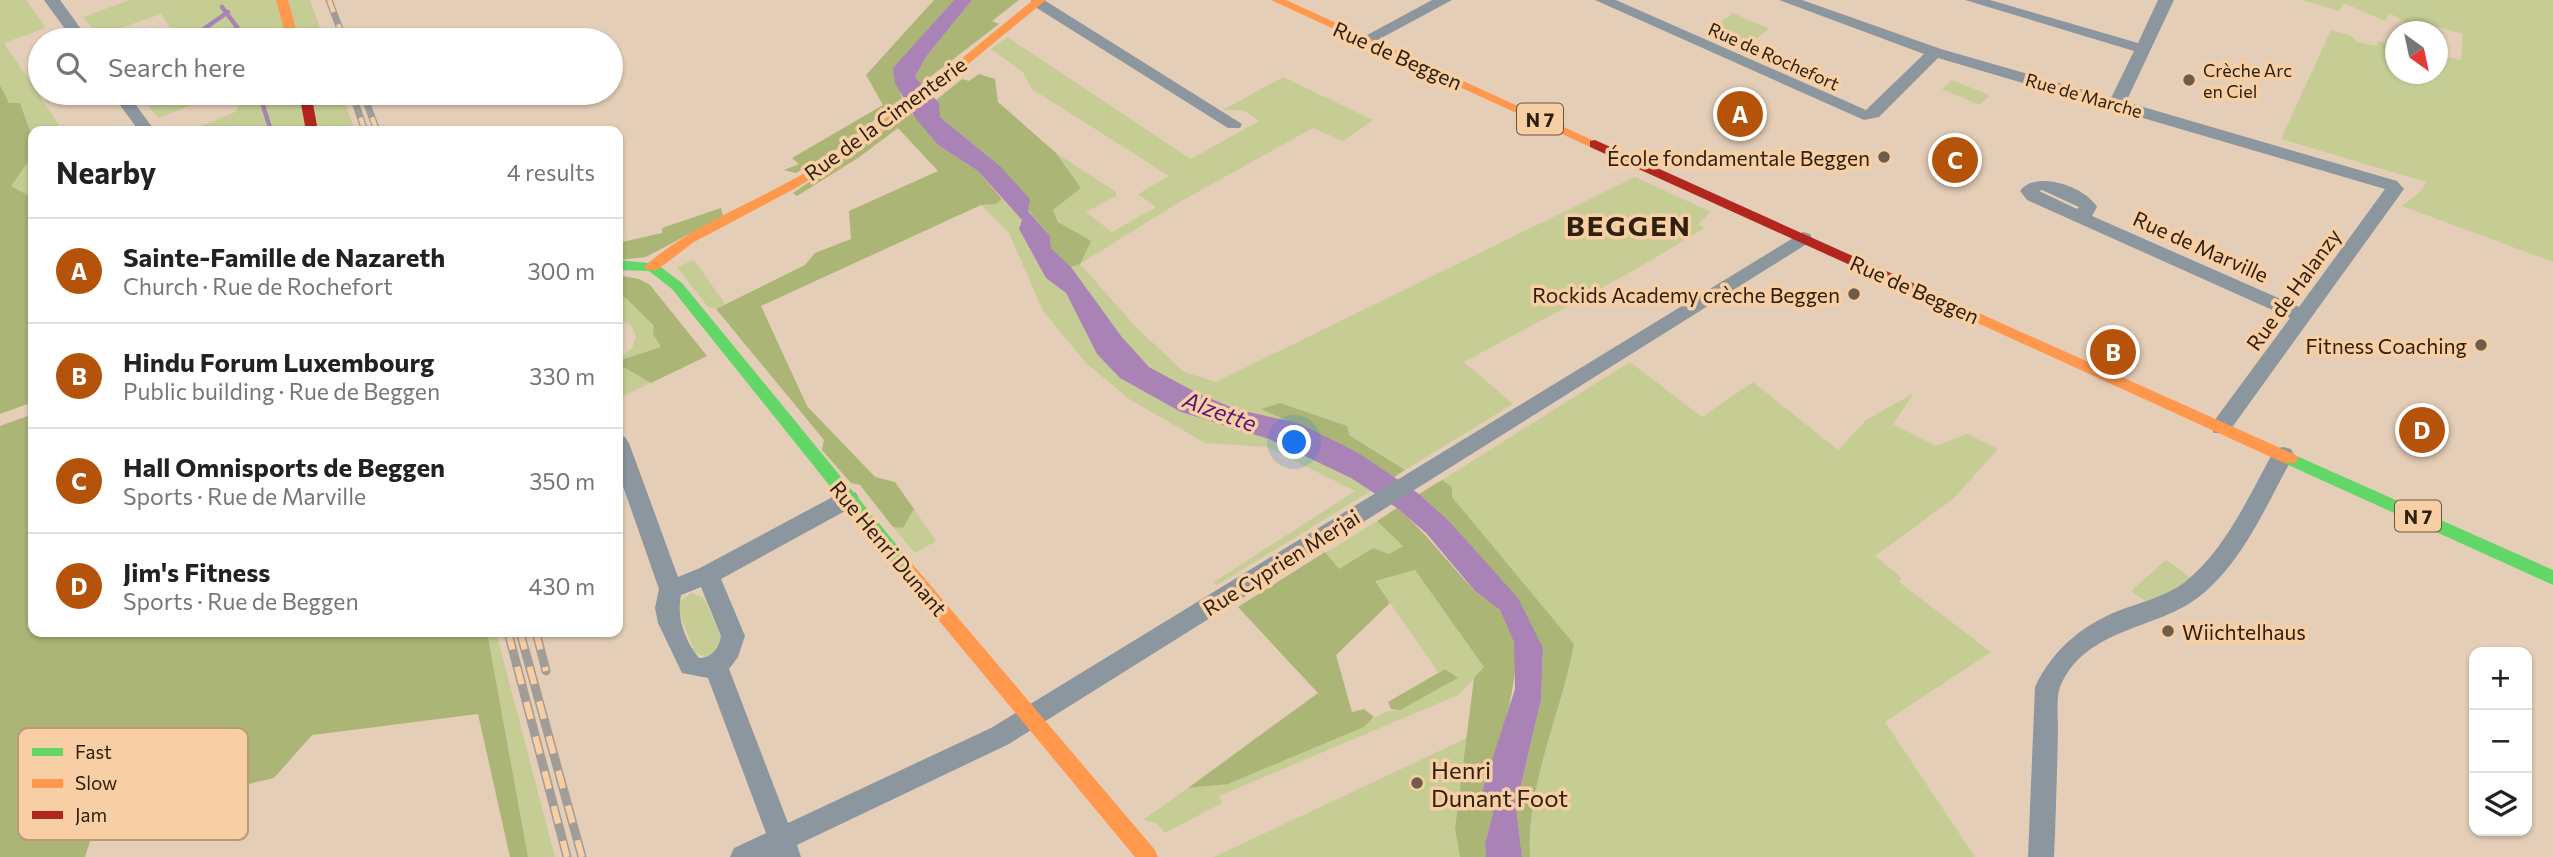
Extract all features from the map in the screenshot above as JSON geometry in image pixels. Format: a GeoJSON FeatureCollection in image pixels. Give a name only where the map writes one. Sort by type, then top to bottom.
{"type":"FeatureCollection","features":[{"type":"Feature","properties":{"kind":"main road"},"geometry":{"type":"LineString","coordinates":[[282,0],[290,28]]}},
{"type":"Feature","properties":{"kind":"main road","name":"Rue de Beggen"},"geometry":{"type":"LineString","coordinates":[[1277,0],[2553,578]]}},
{"type":"Feature","properties":{"kind":"main road","name":"Rue de la Cimenterie"},"geometry":{"type":"LineString","coordinates":[[652,267],[681,241],[811,175],[892,117],[1038,1]]}},
{"type":"Feature","properties":{"kind":"main road"},"geometry":{"type":"LineString","coordinates":[[307,105],[311,126]]}},
{"type":"Feature","properties":{"kind":"main road"},"geometry":{"type":"LineString","coordinates":[[623,265],[652,267]]}},
{"type":"Feature","properties":{"kind":"main road","name":"Rue Henri Dunant"},"geometry":{"type":"LineString","coordinates":[[652,267],[677,286],[848,499],[1148,857]]}},
{"type":"Feature","properties":{"kind":"street"},"geometry":{"type":"LineString","coordinates":[[52,0],[72,28]]}},
{"type":"Feature","properties":{"kind":"street"},"geometry":{"type":"LineString","coordinates":[[1366,40],[1444,0]]}},
{"type":"Feature","properties":{"kind":"street","name":"Rue de Rochefort"},"geometry":{"type":"LineString","coordinates":[[1603,0],[1853,112],[1873,113],[1935,52]]}},
{"type":"Feature","properties":{"kind":"street","name":"Rue de Marche"},"geometry":{"type":"LineString","coordinates":[[1787,0],[1935,52],[2384,181]]}},
{"type":"Feature","properties":{"kind":"street"},"geometry":{"type":"LineString","coordinates":[[1973,0],[2143,49]]}},
{"type":"Feature","properties":{"kind":"street"},"geometry":{"type":"LineString","coordinates":[[2116,105],[2166,0]]}},
{"type":"Feature","properties":{"kind":"street"},"geometry":{"type":"LineString","coordinates":[[1038,1],[1234,124]]}},
{"type":"Feature","properties":{"kind":"street"},"geometry":{"type":"LineString","coordinates":[[129,105],[144,126]]}},
{"type":"Feature","properties":{"kind":"street","name":"Rue de Halanzy"},"geometry":{"type":"LineString","coordinates":[[2221,427],[2395,189],[2384,181]]}},
{"type":"Feature","properties":{"kind":"street","name":"Rue de Marville"},"geometry":{"type":"LineString","coordinates":[[2081,218],[2302,316]]}},
{"type":"Feature","properties":{"kind":"street","name":"Rue Cyprien Merjai"},"geometry":{"type":"LineString","coordinates":[[743,857],[784,848],[1000,736],[1803,238]]}},
{"type":"Feature","properties":{"kind":"street"},"geometry":{"type":"LineString","coordinates":[[2041,857],[2047,687],[2059,666],[2075,648],[2111,624],[2170,603],[2206,578],[2242,529],[2283,455]]}},
{"type":"Feature","properties":{"kind":"street"},"geometry":{"type":"LineString","coordinates":[[623,457],[671,589],[666,613],[683,659],[691,666],[702,668],[715,665],[726,657],[733,646],[733,636],[708,575]]}},
{"type":"Feature","properties":{"kind":"street"},"geometry":{"type":"LineString","coordinates":[[671,589],[708,575],[848,499]]}},
{"type":"Feature","properties":{"kind":"street"},"geometry":{"type":"LineString","coordinates":[[715,665],[784,848]]}},
{"type":"Feature","properties":{"kind":"green space"},"geometry":{"type":"Polygon","coordinates":[[[0,0],[26,0],[46,28],[28,28],[28,34],[4,43],[28,79],[28,105],[46,105],[60,126],[28,126],[20,103],[9,104],[0,85],[0,0]]]}},
{"type":"Feature","properties":{"kind":"green space"},"geometry":{"type":"Polygon","coordinates":[[[130,0],[310,0],[320,28],[170,28],[161,14],[121,28],[92,28],[83,17],[130,0]]]}},
{"type":"Feature","properties":{"kind":"green space"},"geometry":{"type":"Polygon","coordinates":[[[934,0],[954,0],[894,68],[902,98],[839,148],[796,173],[784,170],[799,164],[792,158],[883,105],[866,75],[934,0]]]}},
{"type":"Feature","properties":{"kind":"green space"},"geometry":{"type":"Polygon","coordinates":[[[972,0],[1019,0],[992,21],[999,24],[921,84],[915,77],[926,57],[972,0]]]}},
{"type":"Feature","properties":{"kind":"green space"},"geometry":{"type":"Polygon","coordinates":[[[2302,0],[2553,0],[2553,262],[2402,206],[2421,191],[2426,182],[2281,139],[2331,30],[2352,36],[2357,42],[2377,46],[2378,41],[2385,43],[2385,84],[2448,84],[2448,57],[2461,60],[2463,34],[2448,30],[2448,21],[2404,21],[2389,13],[2385,21],[2344,3],[2339,11],[2302,0]]]}},
{"type":"Feature","properties":{"kind":"green space"},"geometry":{"type":"Polygon","coordinates":[[[1733,13],[1769,29],[1740,51],[1704,35],[1733,13]]]}},
{"type":"Feature","properties":{"kind":"green space"},"geometry":{"type":"Polygon","coordinates":[[[1007,37],[1191,159],[1259,121],[1243,110],[1223,110],[1283,77],[1373,120],[1343,141],[1313,128],[1176,204],[1080,264],[1053,210],[1081,188],[1056,153],[1116,192],[1116,196],[1086,212],[1112,232],[1156,207],[1138,194],[1169,176],[1032,89],[1023,72],[991,49],[1007,37]]]}},
{"type":"Feature","properties":{"kind":"green space"},"geometry":{"type":"Polygon","coordinates":[[[979,74],[995,79],[998,102],[1056,153],[1081,188],[1053,210],[1058,222],[1091,241],[1080,264],[1071,267],[1051,248],[1050,236],[1028,210],[1000,166],[940,117],[936,100],[962,79],[969,81],[979,74]]]}},
{"type":"Feature","properties":{"kind":"green space"},"geometry":{"type":"Polygon","coordinates":[[[1952,80],[1990,95],[1980,105],[1942,89],[1952,80]]]}},
{"type":"Feature","properties":{"kind":"green space"},"geometry":{"type":"Polygon","coordinates":[[[0,85],[9,103],[20,103],[28,126],[28,162],[11,186],[28,195],[28,404],[0,414],[0,85]]]}},
{"type":"Feature","properties":{"kind":"green space"},"geometry":{"type":"Polygon","coordinates":[[[148,105],[192,105],[158,118],[148,105]]]}},
{"type":"Feature","properties":{"kind":"green space"},"geometry":{"type":"Polygon","coordinates":[[[236,105],[346,105],[353,126],[201,126],[235,112],[236,105]]]}},
{"type":"Feature","properties":{"kind":"green space"},"geometry":{"type":"Polygon","coordinates":[[[911,112],[938,145],[978,171],[1002,199],[996,204],[981,205],[761,306],[807,406],[875,477],[895,482],[914,509],[903,528],[893,527],[860,485],[851,483],[822,450],[824,440],[716,309],[805,265],[815,253],[851,239],[849,211],[938,171],[898,128],[858,158],[797,196],[793,193],[911,112]]]}},
{"type":"Feature","properties":{"kind":"green space"},"geometry":{"type":"Polygon","coordinates":[[[28,161],[28,195],[10,186],[28,161]]]}},
{"type":"Feature","properties":{"kind":"green space"},"geometry":{"type":"Polygon","coordinates":[[[1635,177],[1711,212],[1698,224],[1705,228],[1631,272],[1464,362],[1513,404],[1405,470],[1349,435],[1280,403],[1262,409],[1298,423],[1219,402],[1163,376],[1126,343],[1107,318],[1071,267],[1080,264],[1136,327],[1184,372],[1216,382],[1635,177]]]}},
{"type":"Feature","properties":{"kind":"green space"},"geometry":{"type":"Polygon","coordinates":[[[1002,199],[1023,220],[1019,229],[1046,278],[1066,293],[1097,354],[1181,412],[1269,439],[1351,478],[1371,491],[1217,585],[1214,582],[1355,491],[1267,447],[1205,443],[1129,399],[1086,363],[1043,311],[1009,233],[981,205],[996,204],[1002,199]]]}},
{"type":"Feature","properties":{"kind":"green space"},"geometry":{"type":"Polygon","coordinates":[[[721,208],[723,216],[646,257],[623,259],[623,242],[662,233],[662,228],[721,208]]]}},
{"type":"Feature","properties":{"kind":"green space"},"geometry":{"type":"Polygon","coordinates":[[[694,260],[725,304],[716,309],[708,307],[677,267],[694,260]]]}},
{"type":"Feature","properties":{"kind":"green space"},"geometry":{"type":"Polygon","coordinates":[[[623,276],[639,279],[650,285],[707,356],[651,383],[623,367],[623,359],[661,347],[653,334],[654,326],[623,297],[623,276]]]}},
{"type":"Feature","properties":{"kind":"green space"},"geometry":{"type":"Polygon","coordinates":[[[623,296],[654,326],[653,334],[661,347],[623,359],[632,348],[636,336],[631,325],[623,321],[623,296]]]}},
{"type":"Feature","properties":{"kind":"green space"},"geometry":{"type":"Polygon","coordinates":[[[1630,362],[1702,417],[1753,382],[1838,450],[1866,420],[1914,393],[1893,424],[1936,446],[1967,434],[1998,449],[1953,499],[1875,556],[1902,578],[1899,582],[1991,652],[1885,722],[1975,857],[1530,857],[1533,803],[1574,644],[1452,497],[1452,487],[1442,480],[1630,362]]]}},
{"type":"Feature","properties":{"kind":"green space"},"geometry":{"type":"Polygon","coordinates":[[[623,367],[651,383],[623,396],[623,367]]]}},
{"type":"Feature","properties":{"kind":"green space"},"geometry":{"type":"Polygon","coordinates":[[[1280,403],[1347,426],[1349,435],[1405,470],[1393,478],[1357,452],[1261,409],[1280,403]]]}},
{"type":"Feature","properties":{"kind":"green space"},"geometry":{"type":"Polygon","coordinates":[[[28,416],[28,637],[488,637],[528,857],[510,857],[478,714],[312,735],[274,778],[248,784],[248,728],[18,728],[18,840],[90,840],[85,857],[0,857],[0,426],[28,416]]]}},
{"type":"Feature","properties":{"kind":"green space"},"geometry":{"type":"Polygon","coordinates":[[[1442,480],[1452,487],[1452,497],[1574,644],[1533,803],[1530,857],[1522,857],[1516,806],[1541,700],[1543,648],[1448,520],[1419,494],[1442,480]]]}},
{"type":"Feature","properties":{"kind":"green space"},"geometry":{"type":"Polygon","coordinates":[[[1397,508],[1474,590],[1499,609],[1510,628],[1515,650],[1510,700],[1481,794],[1493,813],[1485,844],[1486,857],[1460,857],[1455,829],[1474,678],[1484,667],[1415,570],[1375,581],[1390,603],[1336,655],[1352,712],[1364,709],[1374,717],[1364,727],[1228,784],[1188,788],[1318,693],[1238,607],[1325,552],[1339,569],[1373,548],[1389,554],[1403,546],[1377,521],[1397,508]]]}},
{"type":"Feature","properties":{"kind":"green space"},"geometry":{"type":"Polygon","coordinates":[[[914,509],[936,541],[915,553],[893,527],[903,528],[914,509]]]}},
{"type":"Feature","properties":{"kind":"green space"},"geometry":{"type":"Polygon","coordinates":[[[1377,521],[1403,546],[1389,554],[1373,548],[1339,569],[1325,553],[1377,521]]]}},
{"type":"Feature","properties":{"kind":"green space"},"geometry":{"type":"Polygon","coordinates":[[[2166,560],[2191,578],[2149,604],[2131,591],[2166,560]]]}},
{"type":"Feature","properties":{"kind":"green space"},"geometry":{"type":"Polygon","coordinates":[[[1415,570],[1485,668],[1458,695],[1219,796],[1222,803],[1165,833],[1157,823],[1143,820],[1188,788],[1228,784],[1364,727],[1380,714],[1400,710],[1457,678],[1445,669],[1438,672],[1375,581],[1415,570]]]}},
{"type":"Feature","properties":{"kind":"green space"},"geometry":{"type":"Polygon","coordinates":[[[692,593],[704,598],[723,641],[722,648],[709,658],[695,653],[678,609],[679,602],[692,593]]]}},
{"type":"Feature","properties":{"kind":"green space"},"geometry":{"type":"Polygon","coordinates":[[[488,637],[497,637],[555,857],[528,857],[488,637]]]}},
{"type":"Feature","properties":{"kind":"green space"},"geometry":{"type":"Polygon","coordinates":[[[1445,669],[1458,678],[1400,710],[1391,709],[1388,702],[1445,669]]]}},
{"type":"Feature","properties":{"kind":"green space","name":"Henri Dunant Foot"},"geometry":{"type":"Polygon","coordinates":[[[1469,737],[1455,829],[1460,857],[1214,857],[1469,737]]]}},
{"type":"Feature","properties":{"kind":"water","name":"Alzette"},"geometry":{"type":"Polygon","coordinates":[[[954,0],[972,0],[926,57],[915,77],[939,103],[940,117],[1000,166],[1030,199],[1028,211],[1050,236],[1051,248],[1071,267],[1121,336],[1149,367],[1197,393],[1236,409],[1298,423],[1357,452],[1419,494],[1448,520],[1518,598],[1543,648],[1541,700],[1516,806],[1522,857],[1486,857],[1485,844],[1493,813],[1481,794],[1515,689],[1514,642],[1500,610],[1475,591],[1426,533],[1397,508],[1351,478],[1269,439],[1181,412],[1120,378],[1097,354],[1066,293],[1046,278],[1019,229],[1022,220],[978,171],[938,145],[916,119],[895,83],[893,68],[954,0]]]}},
{"type":"Feature","properties":{"kind":"waterway"},"geometry":{"type":"LineString","coordinates":[[222,7],[227,13]]}},
{"type":"Feature","properties":{"kind":"waterway"},"geometry":{"type":"LineString","coordinates":[[205,28],[227,13]]}},
{"type":"Feature","properties":{"kind":"waterway"},"geometry":{"type":"LineString","coordinates":[[227,13],[236,28]]}},
{"type":"Feature","properties":{"kind":"waterway"},"geometry":{"type":"LineString","coordinates":[[263,105],[269,126]]}},
{"type":"Feature","properties":{"kind":"railway"},"geometry":{"type":"LineString","coordinates":[[329,0],[340,28]]}},
{"type":"Feature","properties":{"kind":"railway"},"geometry":{"type":"LineString","coordinates":[[356,105],[363,126]]}},
{"type":"Feature","properties":{"kind":"railway"},"geometry":{"type":"LineString","coordinates":[[367,105],[375,126]]}},
{"type":"Feature","properties":{"kind":"railway"},"geometry":{"type":"LineString","coordinates":[[509,637],[567,857]]}},
{"type":"Feature","properties":{"kind":"railway"},"geometry":{"type":"LineString","coordinates":[[521,637],[582,857]]}},
{"type":"Feature","properties":{"kind":"railway"},"geometry":{"type":"LineString","coordinates":[[537,637],[546,671]]}},
{"type":"Feature","properties":{"kind":"traffic: fast"},"geometry":{"type":"LineString","coordinates":[[623,265],[652,267],[677,286],[908,571]]}},
{"type":"Feature","properties":{"kind":"traffic: fast"},"geometry":{"type":"LineString","coordinates":[[2290,459],[2553,578]]}},
{"type":"Feature","properties":{"kind":"traffic: slow"},"geometry":{"type":"LineString","coordinates":[[282,0],[290,28]]}},
{"type":"Feature","properties":{"kind":"traffic: slow"},"geometry":{"type":"LineString","coordinates":[[652,267],[709,227],[792,185],[842,155],[929,90],[1040,0]]}},
{"type":"Feature","properties":{"kind":"traffic: slow"},"geometry":{"type":"LineString","coordinates":[[1277,0],[1595,144]]}},
{"type":"Feature","properties":{"kind":"traffic: slow"},"geometry":{"type":"LineString","coordinates":[[1941,301],[2290,459]]}},
{"type":"Feature","properties":{"kind":"traffic: slow"},"geometry":{"type":"LineString","coordinates":[[908,571],[1148,857]]}},
{"type":"Feature","properties":{"kind":"traffic: jam"},"geometry":{"type":"LineString","coordinates":[[307,105],[311,126]]}},
{"type":"Feature","properties":{"kind":"traffic: jam"},"geometry":{"type":"LineString","coordinates":[[1595,144],[1941,301]]}},
{"type":"Feature","properties":{"kind":"place","name":"Crèche Arc en Ciel"},"geometry":{"type":"Point","coordinates":[2189,80]}},
{"type":"Feature","properties":{"kind":"place","name":"Sainte-Famille de Nazareth"},"geometry":{"type":"Point","coordinates":[1740,114]}},
{"type":"Feature","properties":{"kind":"place","name":"École fondamentale Beggen"},"geometry":{"type":"Point","coordinates":[1884,157]}},
{"type":"Feature","properties":{"kind":"place","name":"Hall Omnisports de Beggen"},"geometry":{"type":"Point","coordinates":[1955,160]}},
{"type":"Feature","properties":{"kind":"place","name":"Rockids Academy crèche Beggen"},"geometry":{"type":"Point","coordinates":[1854,294]}},
{"type":"Feature","properties":{"kind":"place","name":"Fitness Coaching"},"geometry":{"type":"Point","coordinates":[2481,345]}},
{"type":"Feature","properties":{"kind":"place","name":"Hindu Forum Luxembourg"},"geometry":{"type":"Point","coordinates":[2113,352]}},
{"type":"Feature","properties":{"kind":"place","name":"Jim's Fitness"},"geometry":{"type":"Point","coordinates":[2422,430]}},
{"type":"Feature","properties":{"kind":"place","name":"Wiichtelhaus"},"geometry":{"type":"Point","coordinates":[2168,631]}},
{"type":"Feature","properties":{"kind":"place","name":"Henri Dunant Foot"},"geometry":{"type":"Point","coordinates":[1417,783]}},
{"type":"Feature","properties":{"kind":"district","name":"BEGGEN"},"geometry":{"type":"Point","coordinates":[1629,225]}}]}
